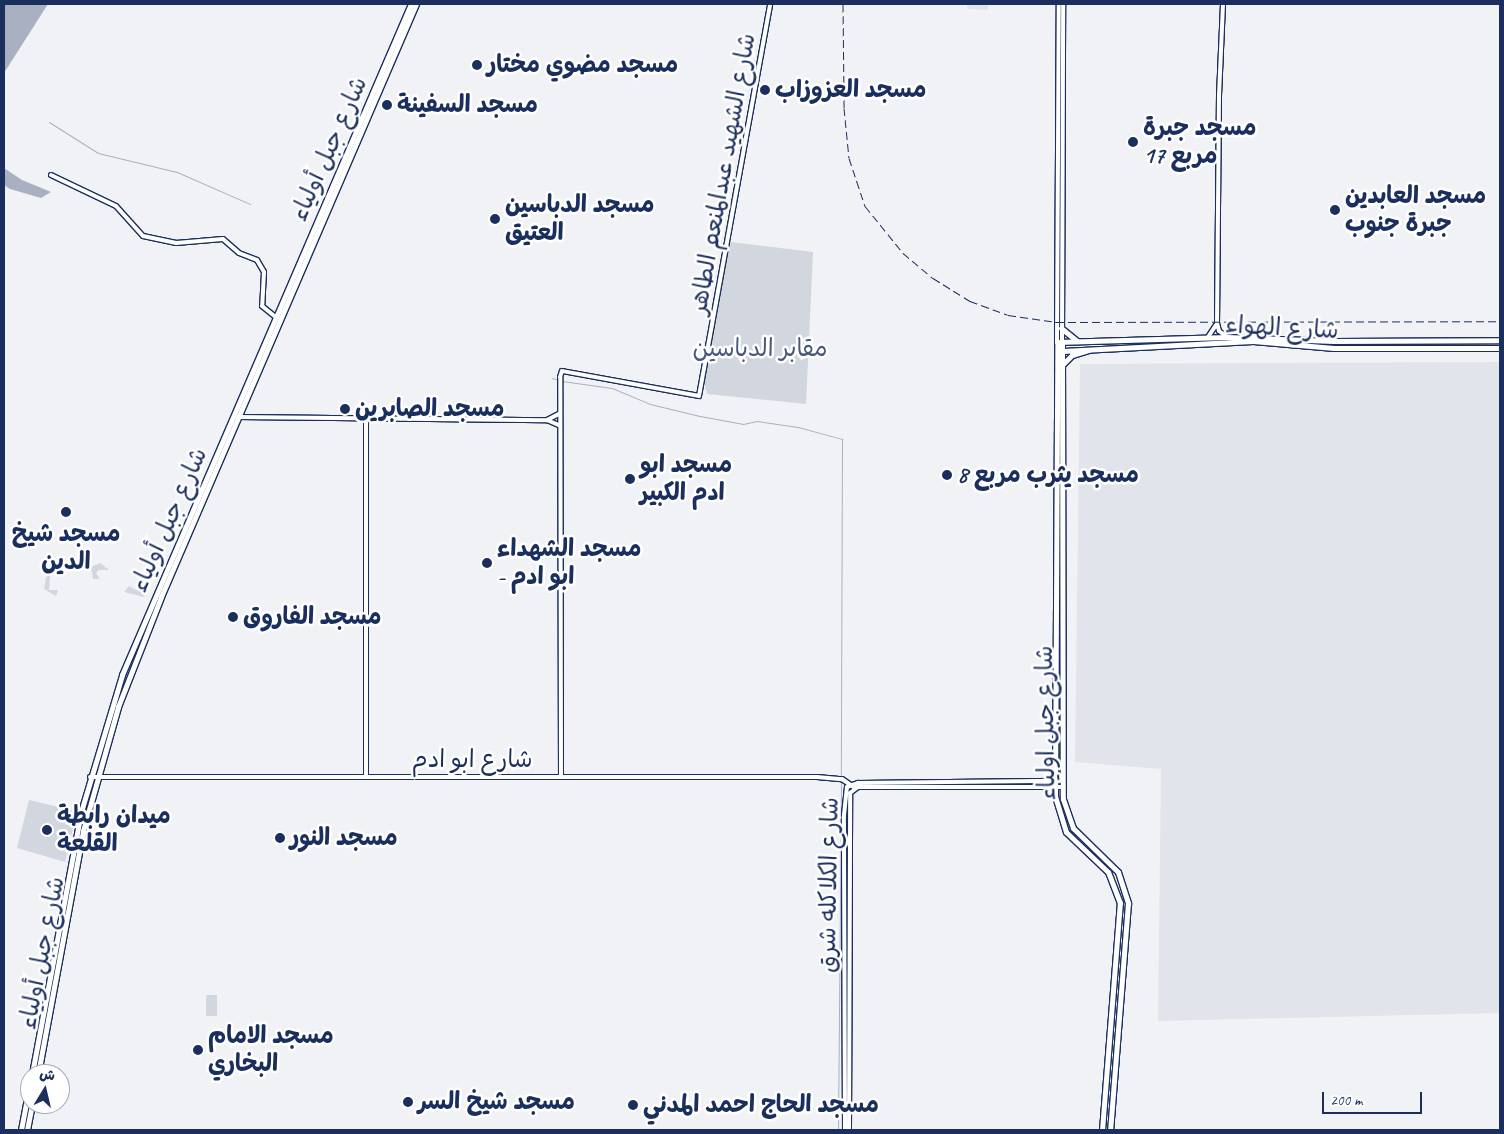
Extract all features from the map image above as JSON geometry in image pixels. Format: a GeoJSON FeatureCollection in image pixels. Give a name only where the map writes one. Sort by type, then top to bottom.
{"type":"FeatureCollection","features":[{"type":"Feature","properties":{"kind":"highway"},"geometry":{"type":"LineString","coordinates":[[1061,328],[1078,341]]}},
{"type":"Feature","properties":{"kind":"highway","name":"شارع الهواء"},"geometry":{"type":"LineString","coordinates":[[1059,342],[1227,336],[1334,341],[1500,340]]}},
{"type":"Feature","properties":{"kind":"highway","name":"شارع الهواء"},"geometry":{"type":"LineString","coordinates":[[1059,350],[1253,341],[1334,348],[1500,348]]}},
{"type":"Feature","properties":{"kind":"highway"},"geometry":{"type":"LineString","coordinates":[[1059,342],[1059,350]]}},
{"type":"Feature","properties":{"kind":"highway"},"geometry":{"type":"LineString","coordinates":[[1063,364],[1072,355],[1097,348]]}},
{"type":"Feature","properties":{"kind":"highway","name":"شارع جبل اولياء"},"geometry":{"type":"LineString","coordinates":[[1059,350],[1063,364],[1061,784],[1069,821],[1115,868],[1127,896],[1110,1130]]}},
{"type":"Feature","properties":{"kind":"highway","name":"شارع جبل اولياء"},"geometry":{"type":"LineString","coordinates":[[1059,350],[1054,784],[1056,810],[1066,832],[1108,872],[1120,900],[1102,1130]]}},
{"type":"Feature","properties":{"kind":"main road","name":"شارع جبل أولياء"},"geometry":{"type":"LineString","coordinates":[[40,1064],[83,831],[97,779],[140,650],[411,4]]}},
{"type":"Feature","properties":{"kind":"main road","name":"شارع جبل أولياء"},"geometry":{"type":"LineString","coordinates":[[34,1064],[73,847],[90,777],[132,650],[237,416],[416,4]]}},
{"type":"Feature","properties":{"kind":"main road"},"geometry":{"type":"LineString","coordinates":[[21,1130],[24,1114]]}},
{"type":"Feature","properties":{"kind":"main road"},"geometry":{"type":"LineString","coordinates":[[27,1130],[30,1114]]}},
{"type":"Feature","properties":{"kind":"street","name":"شارع الشهيد عبدالمنعم الطاهر"},"geometry":{"type":"LineString","coordinates":[[561,776],[559,384],[562,371],[698,396],[770,4]]}},
{"type":"Feature","properties":{"kind":"street"},"geometry":{"type":"LineString","coordinates":[[1059,342],[1061,328],[1061,4]]}},
{"type":"Feature","properties":{"kind":"street"},"geometry":{"type":"LineString","coordinates":[[1059,342],[1061,4]]}},
{"type":"Feature","properties":{"kind":"street"},"geometry":{"type":"LineString","coordinates":[[1224,4],[1219,82],[1217,323],[1219,331],[1227,336]]}},
{"type":"Feature","properties":{"kind":"street"},"geometry":{"type":"LineString","coordinates":[[51,175],[116,206],[143,236],[176,243],[223,239],[239,254],[259,262],[264,272],[260,304],[278,318]]}},
{"type":"Feature","properties":{"kind":"street"},"geometry":{"type":"LineString","coordinates":[[1208,337],[1217,323]]}},
{"type":"Feature","properties":{"kind":"street"},"geometry":{"type":"LineString","coordinates":[[547,420],[559,414]]}},
{"type":"Feature","properties":{"kind":"street"},"geometry":{"type":"LineString","coordinates":[[237,416],[547,420],[559,424]]}},
{"type":"Feature","properties":{"kind":"street"},"geometry":{"type":"LineString","coordinates":[[366,419],[366,777]]}},
{"type":"Feature","properties":{"kind":"street","name":"شارع ابو ادم"},"geometry":{"type":"LineString","coordinates":[[90,777],[97,779],[561,776],[828,777],[854,786]]}},
{"type":"Feature","properties":{"kind":"street","name":"شارع الكلاكله شرق"},"geometry":{"type":"LineString","coordinates":[[844,1130],[845,792],[854,786],[1061,784]]}},
{"type":"Feature","properties":{"kind":"street","name":"شارع الكلاكله شرق"},"geometry":{"type":"LineString","coordinates":[[849,1130],[849,814],[850,795],[854,786]]}},
{"type":"Feature","properties":{"kind":"shaded area"},"geometry":{"type":"Polygon","coordinates":[[[967,4],[988,4],[988,10],[967,9],[967,4]]]}},
{"type":"Feature","properties":{"kind":"shaded area"},"geometry":{"type":"Polygon","coordinates":[[[1500,362],[1500,1013],[1158,1021],[1161,769],[1075,762],[1080,364],[1500,362]]]}},
{"type":"Feature","properties":{"kind":"green space","name":"مقابر الدباسين"},"geometry":{"type":"Polygon","coordinates":[[[730,242],[813,252],[806,404],[707,394],[704,382],[730,242]]]}},
{"type":"Feature","properties":{"kind":"green space"},"geometry":{"type":"Polygon","coordinates":[[[100,563],[109,570],[99,570],[96,573],[100,579],[93,579],[91,567],[100,563]]]}},
{"type":"Feature","properties":{"kind":"green space"},"geometry":{"type":"Polygon","coordinates":[[[50,575],[49,590],[58,590],[56,596],[44,589],[46,577],[50,575]]]}},
{"type":"Feature","properties":{"kind":"green space"},"geometry":{"type":"Polygon","coordinates":[[[143,583],[149,584],[144,597],[124,592],[129,586],[138,591],[143,583]]]}},
{"type":"Feature","properties":{"kind":"green space","name":"ميدان رابطة القلعة"},"geometry":{"type":"Polygon","coordinates":[[[29,800],[77,811],[65,862],[17,848],[29,800]]]}},
{"type":"Feature","properties":{"kind":"green space"},"geometry":{"type":"Polygon","coordinates":[[[206,995],[217,995],[217,1016],[206,1016],[206,995]]]}},
{"type":"Feature","properties":{"kind":"water"},"geometry":{"type":"Polygon","coordinates":[[[4,4],[48,4],[4,73],[4,4]]]}},
{"type":"Feature","properties":{"kind":"water"},"geometry":{"type":"Polygon","coordinates":[[[4,168],[22,180],[51,192],[41,198],[10,189],[4,185],[4,168]]]}},
{"type":"Feature","properties":{"kind":"waterway"},"geometry":{"type":"LineString","coordinates":[[49,122],[98,153],[177,172],[250,204]]}},
{"type":"Feature","properties":{"kind":"waterway"},"geometry":{"type":"LineString","coordinates":[[552,378],[558,380]]}},
{"type":"Feature","properties":{"kind":"waterway"},"geometry":{"type":"LineString","coordinates":[[562,381],[612,388],[650,404],[700,416],[743,424],[757,421],[798,427],[842,439],[841,777]]}},
{"type":"Feature","properties":{"kind":"waterway"},"geometry":{"type":"LineString","coordinates":[[838,1130],[841,781]]}},
{"type":"Feature","properties":{"kind":"railway"},"geometry":{"type":"LineString","coordinates":[[843,4],[844,108],[849,158],[865,206],[903,253],[933,278],[970,301],[1008,315],[1056,322],[1500,321]]}},
{"type":"Feature","properties":{"kind":"place","name":"مسجد مضوي مختار"},"geometry":{"type":"Point","coordinates":[477,65]}},
{"type":"Feature","properties":{"kind":"place","name":"مسجد العزوزاب"},"geometry":{"type":"Point","coordinates":[765,90]}},
{"type":"Feature","properties":{"kind":"place","name":"مسجد السفينة"},"geometry":{"type":"Point","coordinates":[387,105]}},
{"type":"Feature","properties":{"kind":"place","name":"مسجد جبرة مربع 17"},"geometry":{"type":"Point","coordinates":[1133,142]}},
{"type":"Feature","properties":{"kind":"place","name":"مسجد العابدين جبرة جنوب"},"geometry":{"type":"Point","coordinates":[1335,210]}},
{"type":"Feature","properties":{"kind":"place","name":"مسجد الدباسين العتيق"},"geometry":{"type":"Point","coordinates":[495,219]}},
{"type":"Feature","properties":{"kind":"place","name":"مسجد الصابرين"},"geometry":{"type":"Point","coordinates":[345,409]}},
{"type":"Feature","properties":{"kind":"place","name":"مسجد يثرب مربع 8"},"geometry":{"type":"Point","coordinates":[947,475]}},
{"type":"Feature","properties":{"kind":"place","name":"مسجد ابو ادم الكبير"},"geometry":{"type":"Point","coordinates":[630,479]}},
{"type":"Feature","properties":{"kind":"place","name":"مسجد شيخ الدين"},"geometry":{"type":"Point","coordinates":[66,512]}},
{"type":"Feature","properties":{"kind":"place","name":"مسجد الشهداء - ابو ادم"},"geometry":{"type":"Point","coordinates":[487,563]}},
{"type":"Feature","properties":{"kind":"place","name":"مسجد الفاروق"},"geometry":{"type":"Point","coordinates":[233,617]}},
{"type":"Feature","properties":{"kind":"place","name":"ميدان رابطة القلعة"},"geometry":{"type":"Point","coordinates":[47,830]}},
{"type":"Feature","properties":{"kind":"place","name":"مسجد النور"},"geometry":{"type":"Point","coordinates":[280,838]}},
{"type":"Feature","properties":{"kind":"place","name":"مسجد الامام البخاري"},"geometry":{"type":"Point","coordinates":[198,1050]}},
{"type":"Feature","properties":{"kind":"place","name":"مسجد شيخ السر"},"geometry":{"type":"Point","coordinates":[408,1102]}},
{"type":"Feature","properties":{"kind":"place","name":"مسجد الحاج احمد المدني"},"geometry":{"type":"Point","coordinates":[633,1105]}}]}
